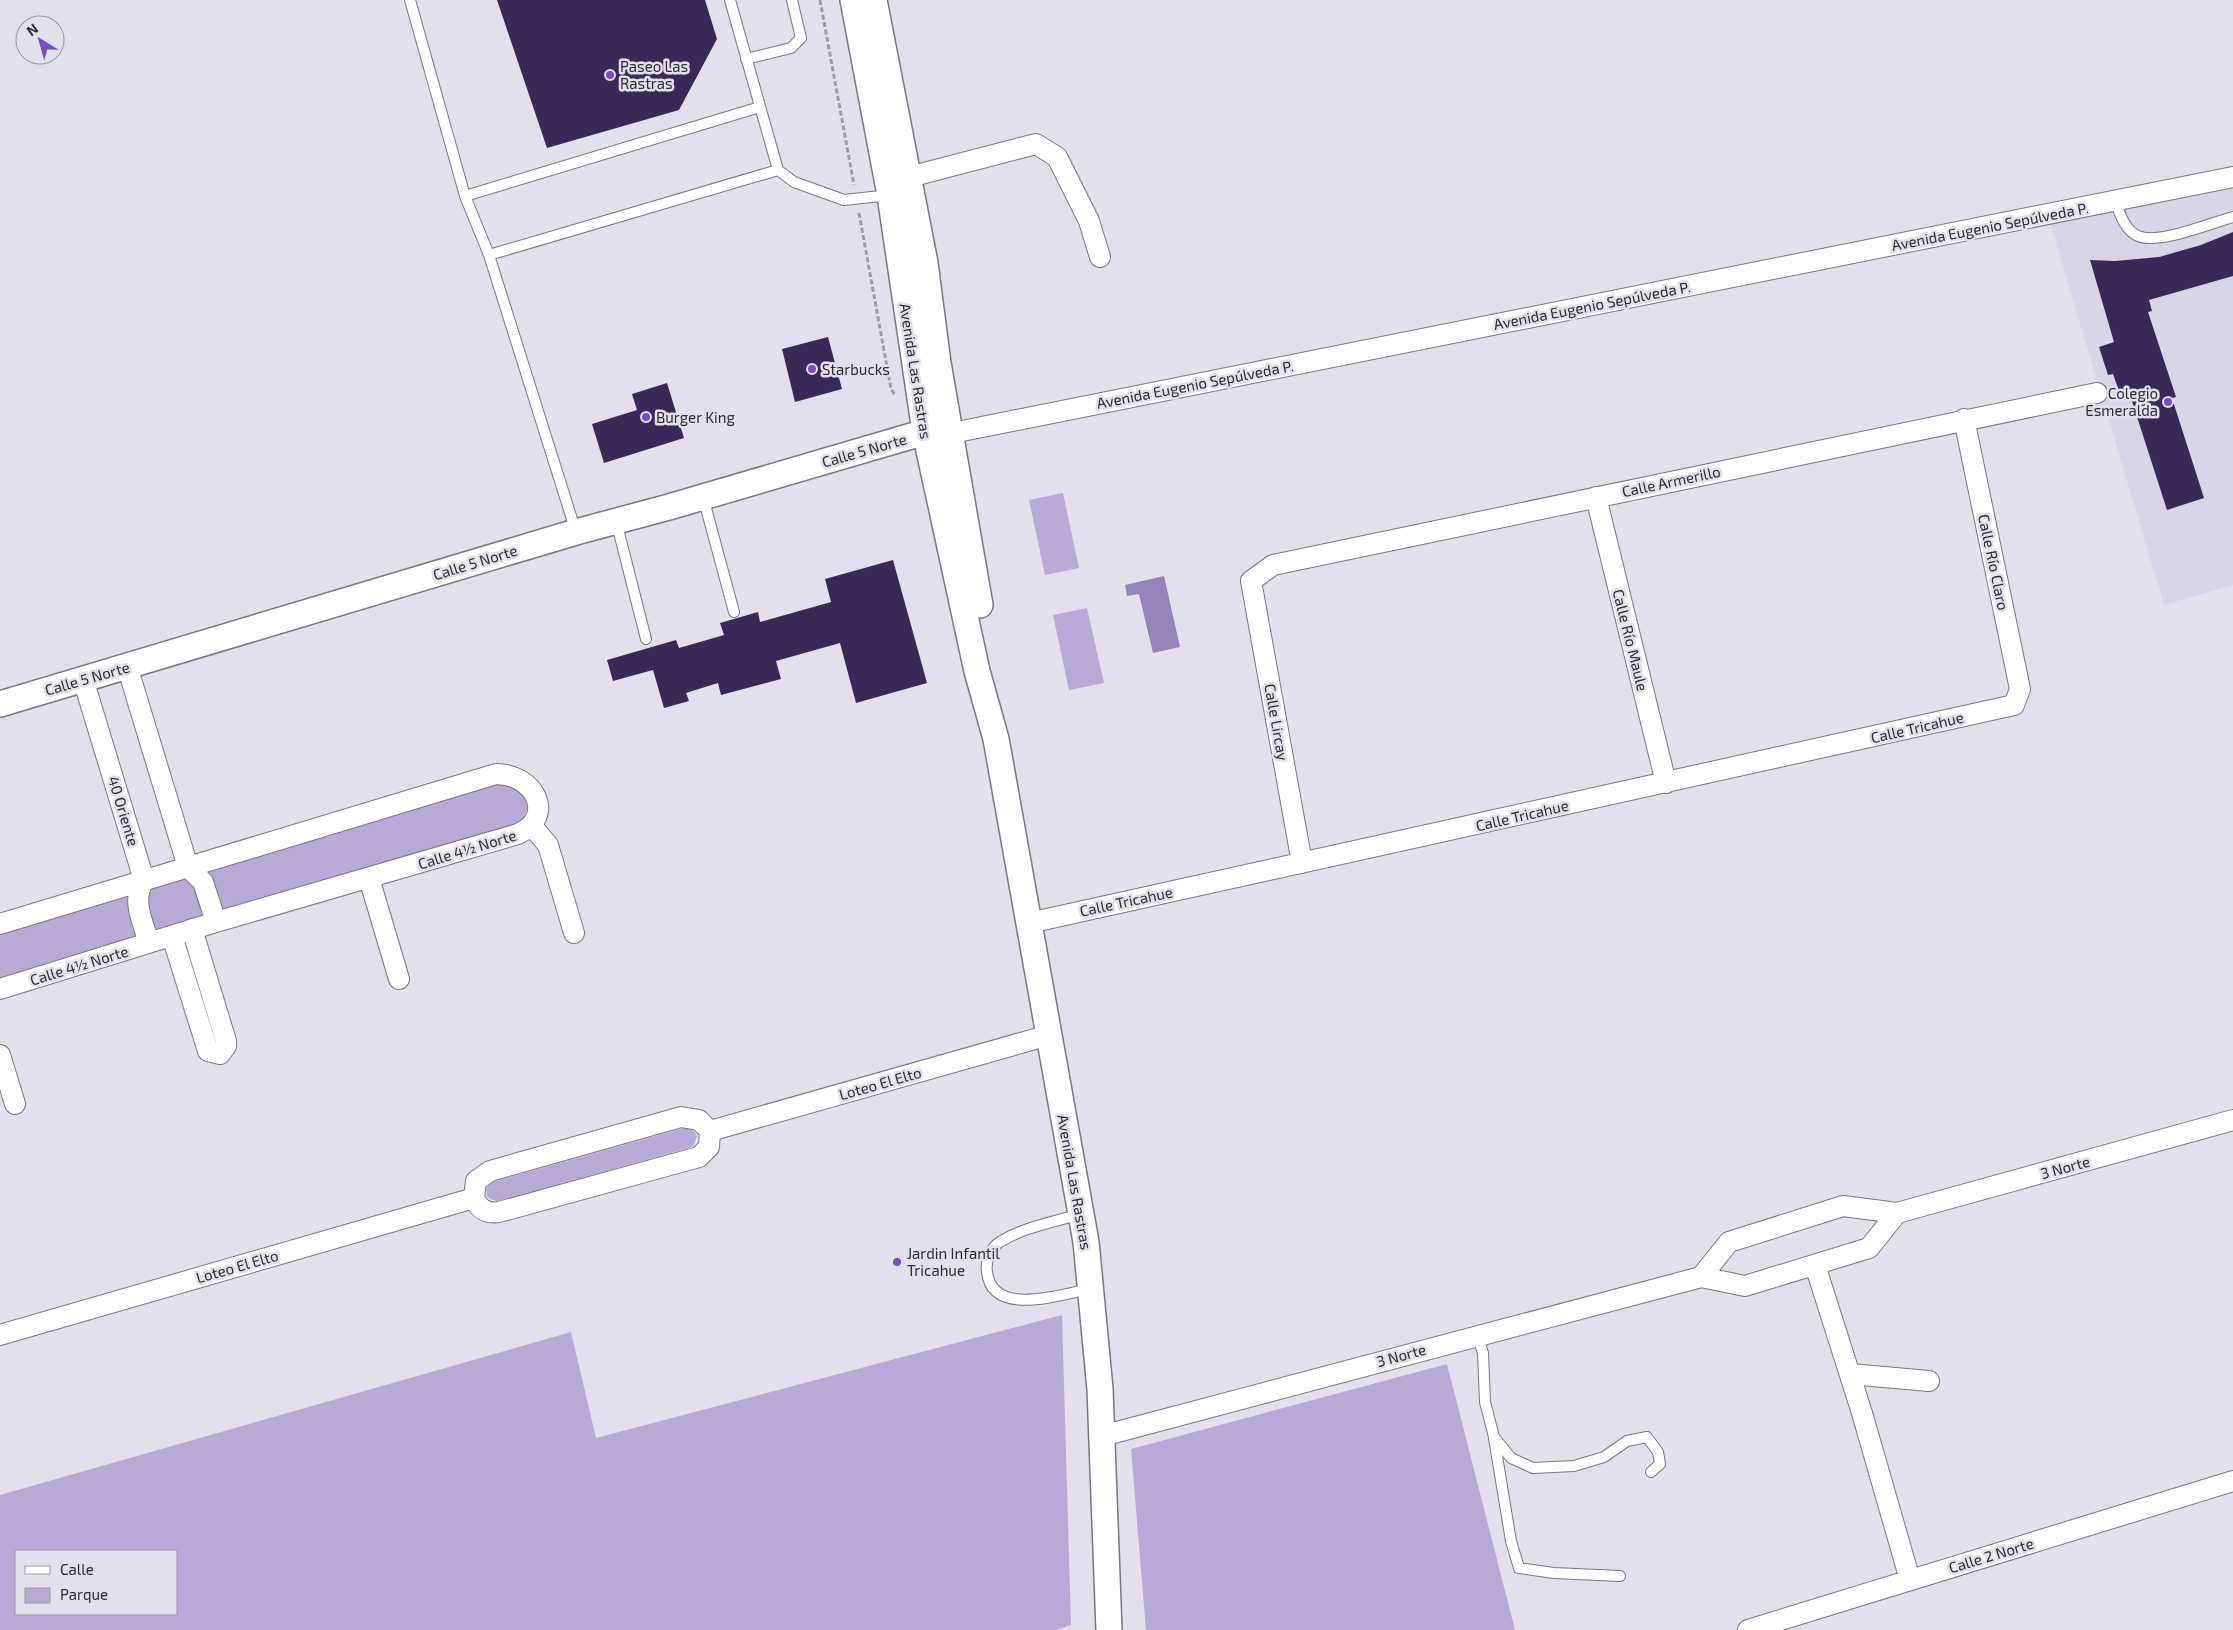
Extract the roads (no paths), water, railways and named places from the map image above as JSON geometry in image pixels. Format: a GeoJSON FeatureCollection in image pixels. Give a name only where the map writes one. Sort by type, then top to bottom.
{"type":"FeatureCollection","features":[{"type":"Feature","properties":{"kind":"street","name":"Avenida Las Rastras"},"geometry":{"type":"LineString","coordinates":[[853,0],[890,195],[925,432],[977,670],[996,739],[1080,1214],[1091,1289],[1102,1436],[1109,1630]]}},
{"type":"Feature","properties":{"kind":"street","name":"Avenida Las Rastras"},"geometry":{"type":"LineString","coordinates":[[874,0],[909,177],[952,433],[990,668],[996,739]]}},
{"type":"Feature","properties":{"kind":"street"},"geometry":{"type":"LineString","coordinates":[[909,177],[1036,144],[1057,157],[1089,221],[1100,257]]}},
{"type":"Feature","properties":{"kind":"street","name":"Avenida Eugenio Sepúlveda P."},"geometry":{"type":"LineString","coordinates":[[952,433],[2233,177]]}},
{"type":"Feature","properties":{"kind":"street","name":"Calle Armerillo"},"geometry":{"type":"LineString","coordinates":[[1251,581],[1273,564],[1964,419],[2097,393]]}},
{"type":"Feature","properties":{"kind":"street","name":"Calle Río Claro"},"geometry":{"type":"LineString","coordinates":[[1964,419],[2020,689],[2014,705]]}},
{"type":"Feature","properties":{"kind":"street","name":"Calle 5 Norte"},"geometry":{"type":"LineString","coordinates":[[0,704],[576,532],[925,432],[952,433]]}},
{"type":"Feature","properties":{"kind":"street","name":"Calle Río Maule"},"geometry":{"type":"LineString","coordinates":[[1596,497],[1666,782]]}},
{"type":"Feature","properties":{"kind":"street","name":"Calle Lircay"},"geometry":{"type":"LineString","coordinates":[[1251,581],[1302,863]]}},
{"type":"Feature","properties":{"kind":"street"},"geometry":{"type":"LineString","coordinates":[[127,666],[188,867],[202,882],[216,922]]}},
{"type":"Feature","properties":{"kind":"street","name":"40 Oriente"},"geometry":{"type":"LineString","coordinates":[[83,679],[144,880]]}},
{"type":"Feature","properties":{"kind":"street","name":"Calle Tricahue"},"geometry":{"type":"LineString","coordinates":[[1029,922],[2014,705]]}},
{"type":"Feature","properties":{"kind":"street","name":"Calle 4½ Norte"},"geometry":{"type":"LineString","coordinates":[[0,924],[496,774],[518,777],[533,790],[538,808],[532,825],[518,834],[216,922],[0,989]]}},
{"type":"Feature","properties":{"kind":"street"},"geometry":{"type":"LineString","coordinates":[[532,825],[548,845],[574,933]]}},
{"type":"Feature","properties":{"kind":"street"},"geometry":{"type":"LineString","coordinates":[[369,878],[399,979]]}},
{"type":"Feature","properties":{"kind":"street"},"geometry":{"type":"LineString","coordinates":[[144,880],[140,886],[137,901],[149,943]]}},
{"type":"Feature","properties":{"kind":"street"},"geometry":{"type":"LineString","coordinates":[[172,936],[208,1050],[212,1053],[220,1054],[226,1046],[226,1041],[192,930]]}},
{"type":"Feature","properties":{"kind":"street","name":"Loteo El Elto"},"geometry":{"type":"LineString","coordinates":[[710,1131],[1049,1035]]}},
{"type":"Feature","properties":{"kind":"street"},"geometry":{"type":"LineString","coordinates":[[0,1055],[15,1104]]}},
{"type":"Feature","properties":{"kind":"street"},"geometry":{"type":"LineString","coordinates":[[687,1117],[699,1120],[710,1131],[709,1147],[699,1157],[692,1159],[499,1212],[493,1213],[482,1209],[474,1198],[476,1181],[485,1173],[604,1139],[687,1117]]}},
{"type":"Feature","properties":{"kind":"street","name":"3 Norte"},"geometry":{"type":"LineString","coordinates":[[1700,1277],[1729,1242],[1843,1206],[1897,1213],[2233,1120]]}},
{"type":"Feature","properties":{"kind":"street","name":"Loteo El Elto"},"geometry":{"type":"LineString","coordinates":[[0,1335],[474,1198]]}},
{"type":"Feature","properties":{"kind":"street","name":"3 Norte"},"geometry":{"type":"LineString","coordinates":[[1102,1436],[1700,1277],[1745,1286],[1869,1248],[1897,1213]]}},
{"type":"Feature","properties":{"kind":"street"},"geometry":{"type":"LineString","coordinates":[[1815,1264],[1850,1374],[1910,1580]]}},
{"type":"Feature","properties":{"kind":"street"},"geometry":{"type":"LineString","coordinates":[[1850,1374],[1928,1381]]}},
{"type":"Feature","properties":{"kind":"street","name":"Calle 2 Norte"},"geometry":{"type":"LineString","coordinates":[[1748,1630],[2233,1481]]}},
{"type":"Feature","properties":{"kind":"lane"},"geometry":{"type":"LineString","coordinates":[[410,0],[465,196],[489,256],[576,532]]}},
{"type":"Feature","properties":{"kind":"lane"},"geometry":{"type":"LineString","coordinates":[[730,0],[778,170],[794,182],[844,200],[890,195]]}},
{"type":"Feature","properties":{"kind":"lane"},"geometry":{"type":"LineString","coordinates":[[746,59],[791,48],[801,38],[792,0]]}},
{"type":"Feature","properties":{"kind":"lane"},"geometry":{"type":"LineString","coordinates":[[465,196],[760,107]]}},
{"type":"Feature","properties":{"kind":"lane"},"geometry":{"type":"LineString","coordinates":[[489,256],[778,170]]}},
{"type":"Feature","properties":{"kind":"lane"},"geometry":{"type":"LineString","coordinates":[[2115,200],[2129,230],[2138,236],[2149,238],[2164,237],[2233,217]]}},
{"type":"Feature","properties":{"kind":"lane"},"geometry":{"type":"LineString","coordinates":[[703,497],[734,612]]}},
{"type":"Feature","properties":{"kind":"lane"},"geometry":{"type":"LineString","coordinates":[[616,521],[646,639]]}},
{"type":"Feature","properties":{"kind":"lane"},"geometry":{"type":"LineString","coordinates":[[1080,1214],[1016,1234],[998,1242],[988,1257],[986,1271],[990,1284],[1000,1296],[1020,1302],[1091,1289]]}},
{"type":"Feature","properties":{"kind":"lane"},"geometry":{"type":"LineString","coordinates":[[1477,1335],[1483,1353],[1486,1402],[1494,1437],[1511,1541],[1519,1568],[1554,1573],[1620,1576]]}},
{"type":"Feature","properties":{"kind":"lane"},"geometry":{"type":"LineString","coordinates":[[1494,1437],[1511,1458],[1532,1468],[1574,1466],[1604,1457],[1627,1441],[1647,1437],[1658,1452],[1660,1464],[1651,1472]]}},
{"type":"Feature","properties":{"kind":"place","name":"Paseo Las Rastras"},"geometry":{"type":"Point","coordinates":[610,75]}},
{"type":"Feature","properties":{"kind":"place","name":"Starbucks"},"geometry":{"type":"Point","coordinates":[812,369]}},
{"type":"Feature","properties":{"kind":"place","name":"Colegio Esmeralda"},"geometry":{"type":"Point","coordinates":[2168,402]}},
{"type":"Feature","properties":{"kind":"place","name":"Burger King"},"geometry":{"type":"Point","coordinates":[646,417]}},
{"type":"Feature","properties":{"kind":"place","name":"Jardin Infantil Tricahue"},"geometry":{"type":"Point","coordinates":[897,1262]}}]}
